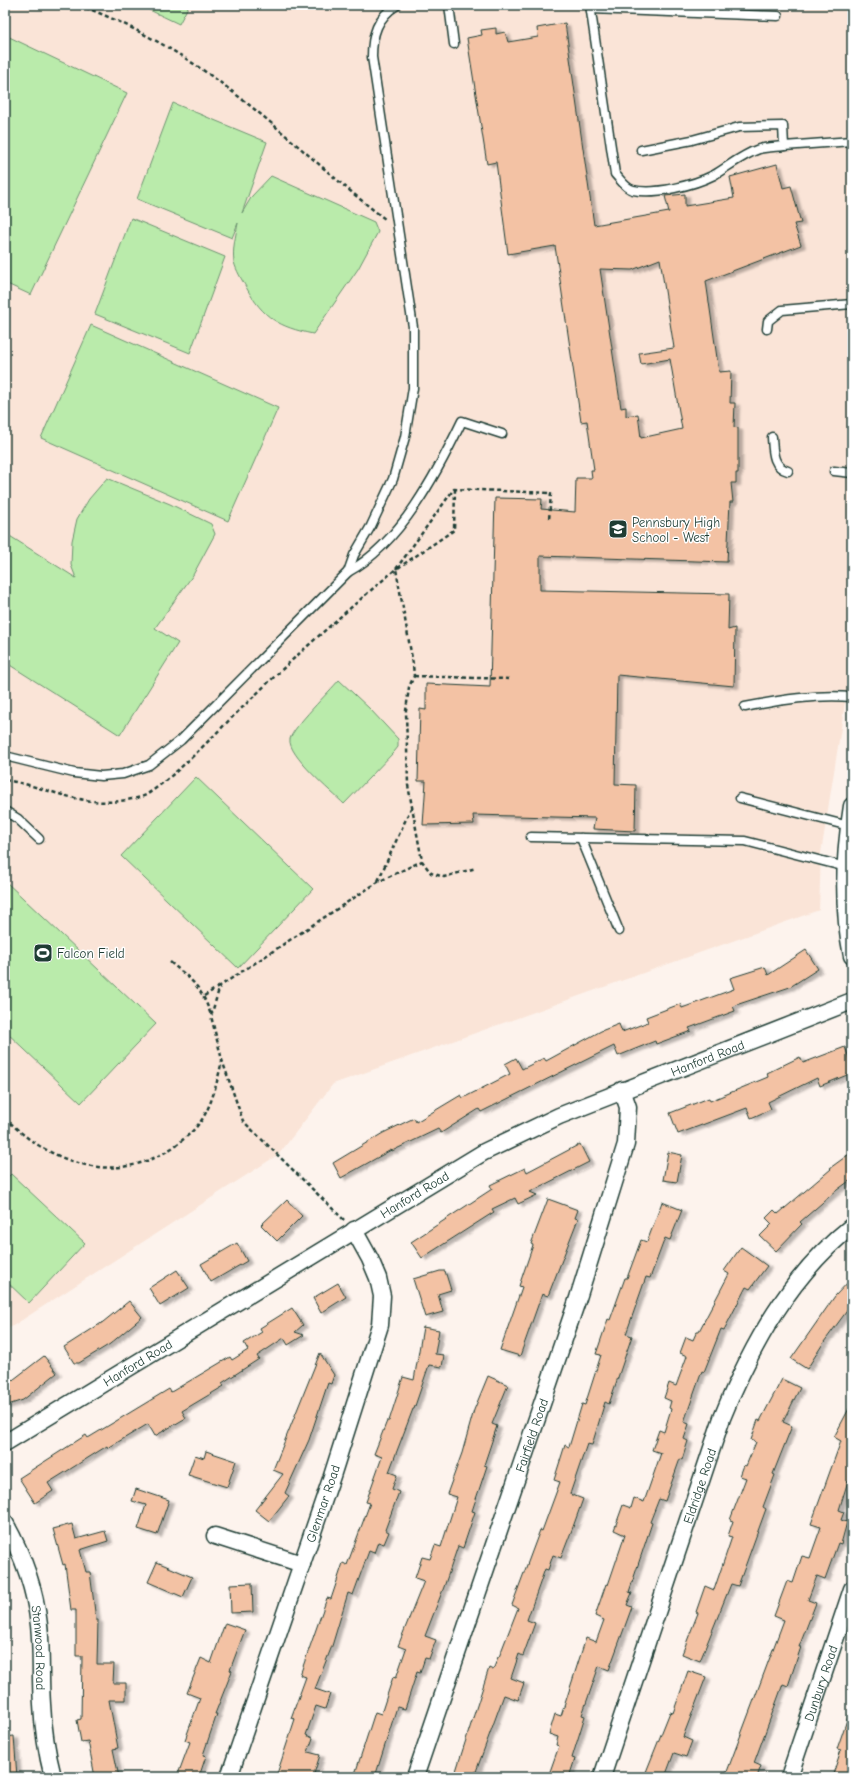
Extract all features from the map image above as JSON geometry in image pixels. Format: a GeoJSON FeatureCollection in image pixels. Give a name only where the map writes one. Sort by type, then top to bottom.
{"type":"FeatureCollection","features":[{"type":"Feature","properties":{"kind":"street"},"geometry":{"type":"LineString","coordinates":[[852,806],[846,867],[846,900],[852,956]]}},
{"type":"Feature","properties":{"kind":"street","name":"Hanford Road"},"geometry":{"type":"LineString","coordinates":[[5,1443],[354,1230],[484,1152],[516,1135],[622,1090],[852,1000]]}},
{"type":"Feature","properties":{"kind":"street","name":"Fairfield Road"},"geometry":{"type":"LineString","coordinates":[[415,1777],[578,1298],[626,1144],[628,1107],[622,1090]]}},
{"type":"Feature","properties":{"kind":"street","name":"Eldridge Road"},"geometry":{"type":"LineString","coordinates":[[602,1777],[722,1418],[738,1378],[772,1317],[799,1279],[823,1252],[852,1226]]}},
{"type":"Feature","properties":{"kind":"street","name":"Glenmar Road"},"geometry":{"type":"LineString","coordinates":[[229,1777],[302,1564],[380,1325],[382,1296],[378,1278],[370,1259],[354,1230]]}},
{"type":"Feature","properties":{"kind":"street","name":"Stanwood Road"},"geometry":{"type":"LineString","coordinates":[[5,1523],[14,1539],[34,1595],[39,1625],[44,1723],[53,1777]]}},
{"type":"Feature","properties":{"kind":"street"},"geometry":{"type":"LineString","coordinates":[[215,1536],[302,1564]]}},
{"type":"Feature","properties":{"kind":"street","name":"Dunbury Road"},"geometry":{"type":"LineString","coordinates":[[789,1777],[852,1589]]}},
{"type":"Feature","properties":{"kind":"lane"},"geometry":{"type":"LineString","coordinates":[[348,572],[354,555],[372,526],[393,480],[405,437],[411,406],[414,363],[413,327],[372,57],[372,42],[376,28],[386,13],[397,5]]}},
{"type":"Feature","properties":{"kind":"lane"},"geometry":{"type":"LineString","coordinates":[[449,5],[454,44]]}},
{"type":"Feature","properties":{"kind":"lane"},"geometry":{"type":"LineString","coordinates":[[778,16],[590,7],[615,174],[624,185],[632,190],[686,186],[713,175],[738,159],[760,149],[852,141]]}},
{"type":"Feature","properties":{"kind":"lane"},"geometry":{"type":"LineString","coordinates":[[641,150],[692,140],[739,127],[783,126],[784,146]]}},
{"type":"Feature","properties":{"kind":"lane"},"geometry":{"type":"LineString","coordinates":[[767,329],[768,321],[782,310],[852,304]]}},
{"type":"Feature","properties":{"kind":"lane"},"geometry":{"type":"LineString","coordinates":[[5,756],[74,773],[101,776],[124,774],[148,765],[181,740],[348,572],[363,564],[412,509],[446,454],[462,421],[502,434]]}},
{"type":"Feature","properties":{"kind":"lane"},"geometry":{"type":"LineString","coordinates":[[772,437],[777,465],[782,470],[788,472]]}},
{"type":"Feature","properties":{"kind":"lane"},"geometry":{"type":"LineString","coordinates":[[834,471],[852,473]]}},
{"type":"Feature","properties":{"kind":"lane"},"geometry":{"type":"LineString","coordinates":[[745,707],[788,699],[835,695],[852,697]]}},
{"type":"Feature","properties":{"kind":"lane"},"geometry":{"type":"LineString","coordinates":[[740,798],[849,826]]}},
{"type":"Feature","properties":{"kind":"lane"},"geometry":{"type":"LineString","coordinates":[[5,811],[18,819],[39,839]]}},
{"type":"Feature","properties":{"kind":"lane"},"geometry":{"type":"LineString","coordinates":[[531,837],[745,842],[846,867]]}},
{"type":"Feature","properties":{"kind":"lane"},"geometry":{"type":"LineString","coordinates":[[581,838],[619,931]]}},
{"type":"Feature","properties":{"kind":"path"},"geometry":{"type":"LineString","coordinates":[[79,5],[118,20],[161,42],[234,92],[397,228]]}},
{"type":"Feature","properties":{"kind":"path"},"geometry":{"type":"LineString","coordinates":[[455,489],[551,494],[549,520]]}},
{"type":"Feature","properties":{"kind":"path"},"geometry":{"type":"LineString","coordinates":[[455,489],[396,569],[414,676],[409,687],[406,711],[408,785],[422,862],[431,873],[444,877],[476,868]]}},
{"type":"Feature","properties":{"kind":"path"},"geometry":{"type":"LineString","coordinates":[[5,780],[18,782],[56,795],[89,802],[121,801],[145,796],[176,771],[325,629],[396,569],[454,530],[455,489]]}},
{"type":"Feature","properties":{"kind":"path"},"geometry":{"type":"LineString","coordinates":[[414,676],[509,679]]}},
{"type":"Feature","properties":{"kind":"path"},"geometry":{"type":"LineString","coordinates":[[378,882],[412,806]]}},
{"type":"Feature","properties":{"kind":"path"},"geometry":{"type":"LineString","coordinates":[[204,996],[378,882],[422,862]]}},
{"type":"Feature","properties":{"kind":"path"},"geometry":{"type":"LineString","coordinates":[[170,962],[196,983],[204,996],[211,1016],[222,1060],[243,1122],[354,1230]]}},
{"type":"Feature","properties":{"kind":"path"},"geometry":{"type":"LineString","coordinates":[[211,1016],[220,986]]}},
{"type":"Feature","properties":{"kind":"path"},"geometry":{"type":"LineString","coordinates":[[5,1118],[36,1144],[82,1165],[110,1168],[139,1165],[160,1155],[184,1140],[201,1121],[215,1090],[222,1060]]}},
{"type":"Feature","properties":{"kind":"shaded area"},"geometry":{"type":"Polygon","coordinates":[[[5,5],[852,5],[852,659],[821,853],[819,910],[333,1084],[279,1154],[5,1331],[5,5]]]}},
{"type":"Feature","properties":{"kind":"green space"},"geometry":{"type":"Polygon","coordinates":[[[139,5],[189,5],[179,24],[139,5]]]}},
{"type":"Feature","properties":{"kind":"green space"},"geometry":{"type":"Polygon","coordinates":[[[5,35],[127,93],[31,295],[5,283],[5,35]]]}},
{"type":"Feature","properties":{"kind":"green space"},"geometry":{"type":"Polygon","coordinates":[[[173,103],[267,142],[242,213],[252,196],[271,176],[374,222],[378,232],[358,269],[313,334],[291,328],[273,320],[252,298],[239,275],[234,262],[234,247],[238,223],[232,238],[137,199],[173,103]]]}},
{"type":"Feature","properties":{"kind":"green space"},"geometry":{"type":"Polygon","coordinates":[[[131,218],[225,257],[190,353],[95,314],[131,218]]]}},
{"type":"Feature","properties":{"kind":"green space"},"geometry":{"type":"Polygon","coordinates":[[[91,325],[278,408],[228,521],[41,438],[91,325]]]}},
{"type":"Feature","properties":{"kind":"green space"},"geometry":{"type":"Polygon","coordinates":[[[107,478],[170,504],[211,524],[215,534],[193,575],[155,628],[178,643],[120,735],[5,662],[5,533],[76,578],[71,565],[72,541],[77,519],[89,499],[107,478]]]}},
{"type":"Feature","properties":{"kind":"green space"},"geometry":{"type":"Polygon","coordinates":[[[339,680],[370,709],[398,739],[398,747],[394,752],[344,804],[311,773],[295,754],[291,746],[290,739],[304,718],[339,680]]]}},
{"type":"Feature","properties":{"kind":"green space"},"geometry":{"type":"Polygon","coordinates":[[[196,777],[313,889],[238,968],[121,856],[196,777]]]}},
{"type":"Feature","properties":{"kind":"green space","name":"Falcon Field"},"geometry":{"type":"Polygon","coordinates":[[[5,881],[156,1024],[81,1103],[5,1031],[5,881]]]}},
{"type":"Feature","properties":{"kind":"green space"},"geometry":{"type":"Polygon","coordinates":[[[11,1174],[85,1243],[29,1303],[5,1280],[5,1180],[11,1174]]]}},
{"type":"Feature","properties":{"kind":"building"},"geometry":{"type":"Polygon","coordinates":[[[565,23],[594,225],[669,212],[665,196],[685,194],[685,206],[734,198],[730,177],[777,164],[783,188],[791,186],[801,223],[794,224],[801,245],[706,281],[719,372],[731,371],[730,403],[735,403],[734,427],[738,428],[738,473],[736,473],[736,483],[731,483],[733,502],[730,502],[727,562],[540,556],[540,590],[729,594],[728,630],[735,628],[734,686],[617,675],[615,784],[636,785],[635,831],[593,829],[595,818],[473,815],[474,824],[423,825],[426,781],[418,781],[420,709],[426,710],[426,684],[490,687],[495,498],[542,499],[541,509],[575,512],[576,478],[592,478],[591,470],[594,470],[587,421],[581,422],[555,246],[508,254],[496,162],[487,164],[467,38],[482,35],[481,30],[496,28],[496,34],[505,32],[508,42],[538,37],[537,28],[565,23]],[[660,259],[632,270],[600,269],[621,408],[626,407],[626,416],[638,414],[641,438],[682,429],[670,359],[641,364],[639,353],[674,348],[660,259]]]}},
{"type":"Feature","properties":{"kind":"building"},"geometry":{"type":"Polygon","coordinates":[[[806,950],[818,969],[790,987],[733,1006],[735,1011],[689,1028],[691,1031],[656,1044],[655,1041],[618,1056],[614,1046],[481,1112],[479,1109],[441,1133],[438,1129],[392,1151],[391,1150],[341,1178],[333,1163],[383,1133],[414,1118],[416,1122],[461,1095],[463,1098],[510,1074],[505,1064],[516,1058],[522,1069],[544,1058],[546,1061],[601,1031],[619,1024],[622,1032],[648,1022],[646,1017],[680,1004],[682,1008],[734,989],[730,978],[765,967],[768,975],[806,950]]]}},
{"type":"Feature","properties":{"kind":"building"},"geometry":{"type":"Polygon","coordinates":[[[845,1047],[852,1066],[852,1073],[820,1086],[817,1078],[768,1102],[771,1109],[751,1118],[747,1108],[678,1134],[670,1113],[709,1098],[710,1101],[768,1077],[767,1073],[800,1057],[803,1063],[845,1047]]]}},
{"type":"Feature","properties":{"kind":"building"},"geometry":{"type":"Polygon","coordinates":[[[580,1144],[589,1162],[530,1192],[537,1195],[518,1204],[515,1198],[492,1209],[494,1212],[422,1258],[411,1242],[492,1189],[490,1185],[525,1168],[527,1172],[580,1144]]]}},
{"type":"Feature","properties":{"kind":"building"},"geometry":{"type":"Polygon","coordinates":[[[668,1152],[682,1155],[677,1182],[663,1180],[668,1152]]]}},
{"type":"Feature","properties":{"kind":"building"},"geometry":{"type":"Polygon","coordinates":[[[852,1152],[852,1179],[800,1222],[802,1224],[776,1251],[760,1236],[772,1224],[766,1218],[774,1210],[778,1214],[831,1169],[830,1168],[852,1152]]]}},
{"type":"Feature","properties":{"kind":"building"},"geometry":{"type":"Polygon","coordinates":[[[548,1199],[578,1210],[575,1218],[578,1219],[548,1296],[542,1294],[520,1356],[500,1350],[522,1287],[519,1286],[533,1245],[531,1244],[548,1199]]]}},
{"type":"Feature","properties":{"kind":"building"},"geometry":{"type":"Polygon","coordinates":[[[287,1200],[302,1216],[277,1241],[261,1225],[287,1200]]]}},
{"type":"Feature","properties":{"kind":"building"},"geometry":{"type":"Polygon","coordinates":[[[662,1202],[682,1210],[670,1240],[665,1238],[650,1278],[646,1277],[626,1334],[632,1336],[609,1404],[605,1402],[592,1445],[587,1444],[570,1494],[583,1499],[573,1527],[561,1558],[553,1555],[548,1570],[545,1569],[527,1620],[535,1623],[523,1656],[519,1654],[511,1678],[524,1683],[518,1700],[504,1695],[474,1777],[464,1777],[455,1774],[489,1668],[493,1670],[518,1608],[512,1605],[560,1482],[554,1480],[565,1445],[569,1447],[582,1404],[585,1405],[601,1355],[596,1354],[608,1319],[610,1320],[641,1240],[647,1242],[662,1202]]]}},
{"type":"Feature","properties":{"kind":"building"},"geometry":{"type":"Polygon","coordinates":[[[237,1243],[247,1261],[211,1282],[201,1264],[237,1243]]]}},
{"type":"Feature","properties":{"kind":"building"},"geometry":{"type":"Polygon","coordinates":[[[741,1247],[767,1266],[750,1289],[746,1287],[724,1330],[721,1329],[704,1372],[702,1371],[684,1422],[689,1424],[684,1439],[688,1441],[682,1460],[680,1459],[665,1501],[659,1499],[650,1522],[652,1523],[629,1592],[632,1593],[627,1605],[632,1607],[609,1670],[599,1666],[582,1715],[585,1716],[572,1758],[575,1759],[569,1777],[548,1777],[559,1746],[556,1745],[558,1737],[549,1734],[555,1714],[561,1716],[586,1638],[596,1642],[604,1620],[595,1616],[606,1584],[608,1585],[625,1535],[614,1530],[623,1505],[631,1508],[634,1498],[644,1502],[661,1453],[652,1450],[659,1430],[664,1432],[671,1409],[669,1408],[671,1401],[664,1398],[669,1383],[676,1386],[687,1356],[680,1353],[686,1337],[693,1340],[697,1331],[699,1331],[729,1274],[724,1271],[741,1247]]]}},
{"type":"Feature","properties":{"kind":"building"},"geometry":{"type":"Polygon","coordinates":[[[177,1270],[189,1288],[160,1306],[149,1288],[177,1270]]]}},
{"type":"Feature","properties":{"kind":"building"},"geometry":{"type":"Polygon","coordinates":[[[440,1271],[445,1271],[451,1290],[438,1294],[443,1312],[425,1317],[413,1279],[440,1271]]]}},
{"type":"Feature","properties":{"kind":"building"},"geometry":{"type":"Polygon","coordinates":[[[852,1278],[852,1304],[824,1342],[807,1369],[791,1359],[835,1296],[852,1278]]]}},
{"type":"Feature","properties":{"kind":"building"},"geometry":{"type":"Polygon","coordinates":[[[338,1283],[346,1297],[321,1313],[313,1298],[338,1283]]]}},
{"type":"Feature","properties":{"kind":"building"},"geometry":{"type":"Polygon","coordinates":[[[129,1301],[142,1317],[110,1344],[79,1363],[74,1363],[64,1347],[103,1322],[129,1301]]]}},
{"type":"Feature","properties":{"kind":"building"},"geometry":{"type":"Polygon","coordinates":[[[292,1308],[303,1325],[295,1332],[304,1335],[288,1345],[284,1338],[257,1356],[259,1359],[222,1383],[224,1386],[182,1411],[186,1418],[155,1436],[148,1424],[108,1448],[107,1446],[48,1483],[53,1491],[35,1503],[19,1478],[86,1435],[88,1438],[169,1389],[171,1392],[230,1357],[232,1360],[248,1350],[244,1343],[262,1332],[260,1328],[292,1308]]]}},
{"type":"Feature","properties":{"kind":"building"},"geometry":{"type":"Polygon","coordinates":[[[423,1327],[439,1330],[435,1354],[444,1355],[442,1367],[429,1365],[414,1409],[389,1472],[397,1475],[392,1489],[399,1492],[385,1530],[389,1532],[384,1544],[378,1542],[374,1553],[369,1551],[353,1595],[348,1593],[332,1646],[315,1689],[330,1694],[325,1709],[316,1706],[306,1735],[313,1738],[308,1752],[320,1755],[313,1777],[276,1777],[295,1719],[291,1718],[306,1677],[300,1675],[327,1598],[331,1599],[343,1563],[347,1565],[370,1503],[366,1502],[382,1457],[374,1454],[387,1421],[389,1421],[403,1377],[414,1380],[423,1327]]]}},
{"type":"Feature","properties":{"kind":"building"},"geometry":{"type":"Polygon","coordinates":[[[320,1353],[334,1375],[331,1384],[328,1383],[309,1440],[285,1493],[289,1496],[269,1521],[255,1510],[283,1474],[273,1470],[320,1353]]]}},
{"type":"Feature","properties":{"kind":"building"},"geometry":{"type":"Polygon","coordinates":[[[44,1356],[57,1373],[23,1400],[5,1406],[5,1386],[44,1356]]]}},
{"type":"Feature","properties":{"kind":"building"},"geometry":{"type":"Polygon","coordinates":[[[488,1376],[508,1385],[492,1424],[497,1426],[484,1465],[487,1466],[472,1511],[475,1512],[463,1548],[458,1546],[425,1636],[436,1640],[429,1659],[425,1658],[420,1673],[417,1672],[405,1709],[397,1707],[375,1777],[354,1777],[375,1712],[381,1714],[393,1677],[396,1678],[406,1649],[398,1646],[424,1581],[415,1578],[422,1557],[430,1559],[435,1545],[441,1547],[457,1497],[447,1494],[462,1453],[474,1410],[488,1376]]]}},
{"type":"Feature","properties":{"kind":"building"},"geometry":{"type":"Polygon","coordinates":[[[782,1379],[800,1388],[783,1422],[792,1426],[773,1474],[775,1475],[763,1507],[766,1509],[738,1586],[731,1584],[700,1661],[682,1654],[698,1613],[696,1612],[705,1586],[714,1590],[732,1537],[728,1536],[733,1521],[730,1520],[746,1478],[740,1476],[756,1442],[751,1440],[758,1420],[760,1421],[782,1379]]]}},
{"type":"Feature","properties":{"kind":"building"},"geometry":{"type":"Polygon","coordinates":[[[852,1403],[852,1483],[848,1481],[839,1510],[844,1512],[841,1520],[847,1522],[841,1544],[838,1543],[825,1579],[817,1576],[808,1600],[816,1603],[799,1647],[801,1647],[788,1686],[783,1684],[754,1763],[761,1766],[757,1777],[725,1777],[784,1620],[774,1616],[787,1581],[793,1583],[802,1556],[810,1558],[821,1527],[811,1524],[841,1441],[834,1437],[852,1403]]]}},
{"type":"Feature","properties":{"kind":"building"},"geometry":{"type":"Polygon","coordinates":[[[206,1451],[236,1461],[227,1487],[188,1475],[195,1455],[204,1458],[206,1451]]]}},
{"type":"Feature","properties":{"kind":"building"},"geometry":{"type":"Polygon","coordinates":[[[136,1489],[169,1500],[157,1535],[138,1529],[146,1505],[132,1501],[136,1489]]]}},
{"type":"Feature","properties":{"kind":"building"},"geometry":{"type":"Polygon","coordinates":[[[72,1524],[76,1539],[105,1531],[108,1541],[80,1550],[86,1572],[90,1572],[96,1620],[98,1620],[97,1664],[114,1664],[113,1683],[126,1683],[126,1700],[109,1700],[118,1748],[113,1749],[119,1777],[95,1777],[88,1741],[81,1742],[77,1720],[81,1719],[82,1656],[76,1656],[76,1610],[71,1610],[65,1564],[63,1565],[53,1529],[72,1524]]]}},
{"type":"Feature","properties":{"kind":"building"},"geometry":{"type":"Polygon","coordinates":[[[157,1562],[192,1577],[183,1597],[148,1582],[157,1562]]]}},
{"type":"Feature","properties":{"kind":"building"},"geometry":{"type":"Polygon","coordinates":[[[252,1583],[253,1612],[231,1613],[230,1584],[252,1583]]]}},
{"type":"Feature","properties":{"kind":"building"},"geometry":{"type":"Polygon","coordinates":[[[225,1623],[245,1630],[230,1670],[232,1671],[215,1714],[217,1714],[203,1755],[206,1756],[199,1777],[177,1777],[190,1742],[185,1740],[200,1698],[187,1693],[201,1658],[211,1663],[225,1623]]]}},
{"type":"Feature","properties":{"kind":"building"},"geometry":{"type":"Polygon","coordinates":[[[688,1671],[706,1677],[683,1737],[692,1741],[686,1757],[674,1753],[665,1777],[644,1777],[670,1712],[673,1713],[688,1671]]]}},
{"type":"Feature","properties":{"kind":"building"},"geometry":{"type":"Polygon","coordinates":[[[850,1711],[852,1712],[852,1777],[832,1777],[841,1750],[837,1749],[850,1711]]]}},
{"type":"Feature","properties":{"kind":"building"},"geometry":{"type":"Polygon","coordinates":[[[14,1736],[17,1777],[5,1777],[5,1737],[14,1736]]]}},
{"type":"Feature","properties":{"kind":"place","name":"Pennsbury High School - West"},"geometry":{"type":"Point","coordinates":[618,529]}},
{"type":"Feature","properties":{"kind":"place","name":"Falcon Field"},"geometry":{"type":"Point","coordinates":[43,953]}}]}
